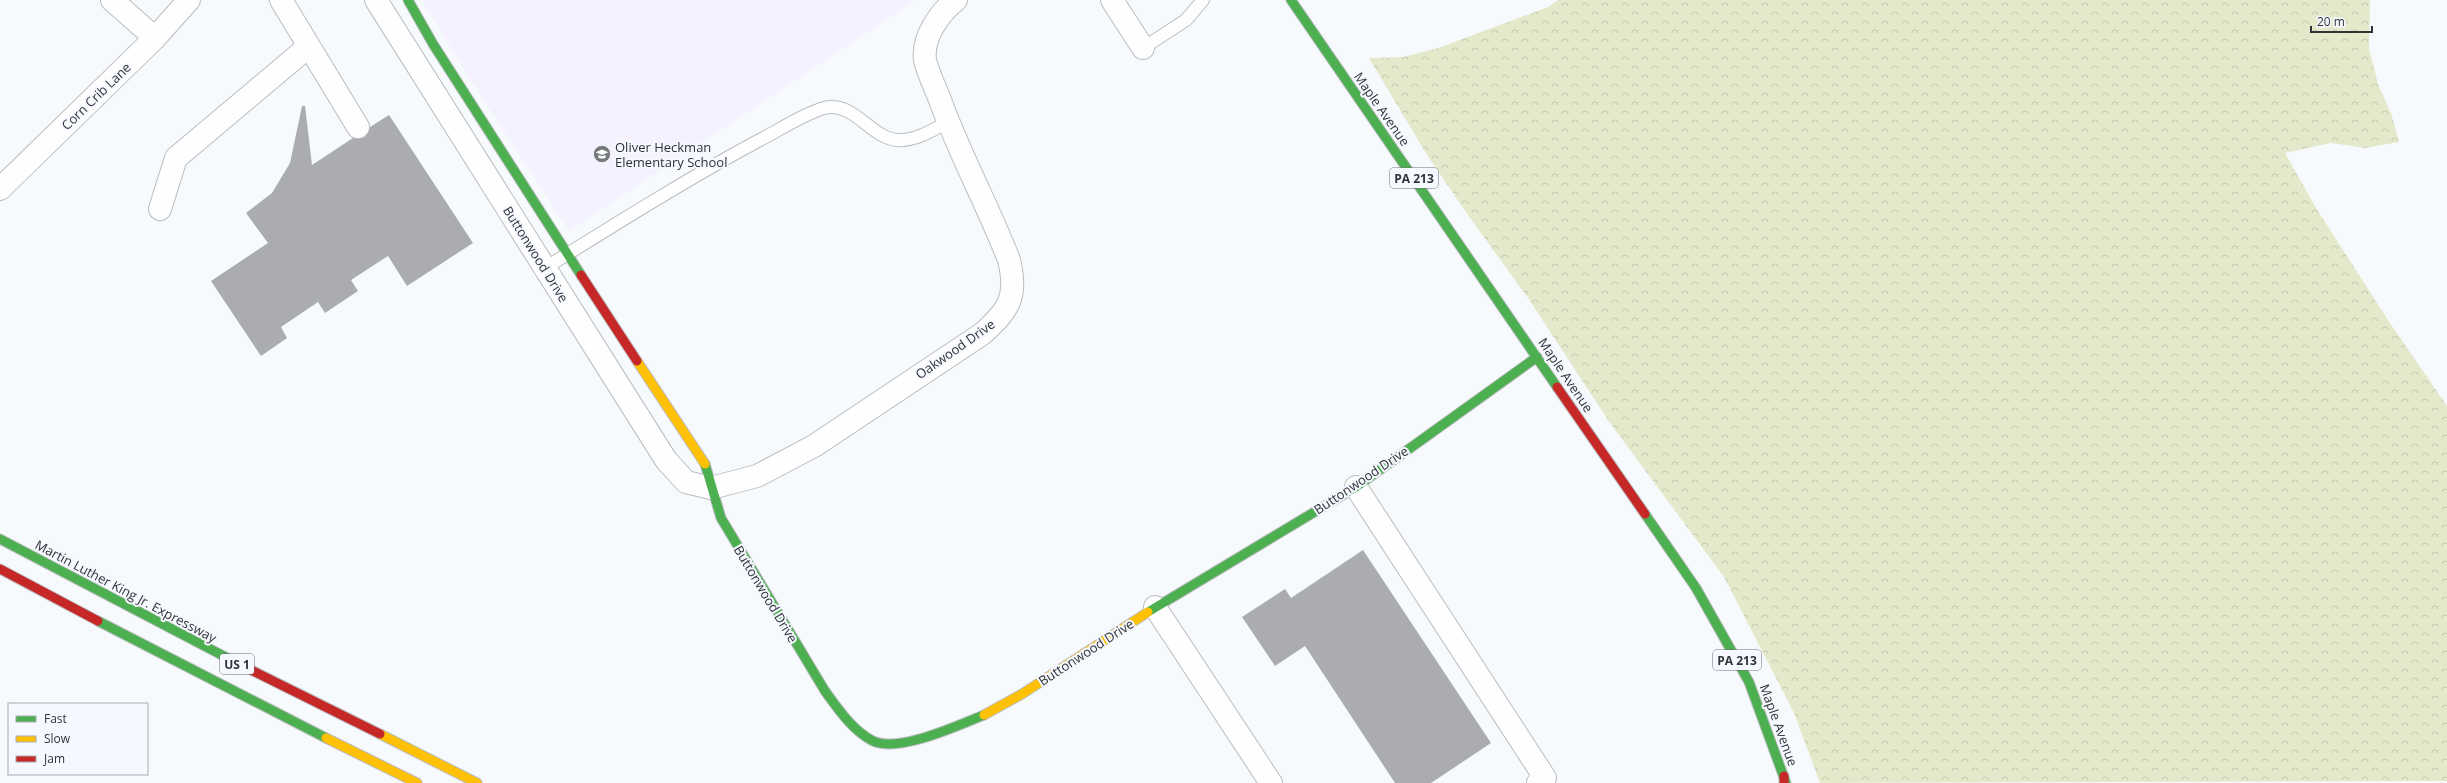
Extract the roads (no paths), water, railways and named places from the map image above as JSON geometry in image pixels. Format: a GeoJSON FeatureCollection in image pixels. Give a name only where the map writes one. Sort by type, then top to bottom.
{"type":"FeatureCollection","features":[{"type":"Feature","properties":{"kind":"main road","name":"Buttonwood Drive"},"geometry":{"type":"LineString","coordinates":[[408,0],[437,50],[567,254],[707,467],[711,488],[721,518],[825,691],[864,736],[875,742],[888,745],[902,743],[957,726],[995,710],[1155,607],[1356,487],[1537,356]]}},
{"type":"Feature","properties":{"kind":"main road","name":"Maple Avenue"},"geometry":{"type":"LineString","coordinates":[[1291,0],[1696,588],[1749,682],[1785,780]]}},
{"type":"Feature","properties":{"kind":"main road","name":"Martin Luther King Jr. Expressway"},"geometry":{"type":"LineString","coordinates":[[0,539],[218,654],[477,783]]}},
{"type":"Feature","properties":{"kind":"main road","name":"US 1"},"geometry":{"type":"LineString","coordinates":[[0,569],[206,678],[418,783]]}},
{"type":"Feature","properties":{"kind":"street"},"geometry":{"type":"LineString","coordinates":[[112,0],[155,38]]}},
{"type":"Feature","properties":{"kind":"street","name":"Corn Crib Lane"},"geometry":{"type":"LineString","coordinates":[[0,189],[155,38],[189,0]]}},
{"type":"Feature","properties":{"kind":"street"},"geometry":{"type":"LineString","coordinates":[[281,0],[358,127]]}},
{"type":"Feature","properties":{"kind":"street","name":"Buttonwood Drive"},"geometry":{"type":"LineString","coordinates":[[376,0],[666,460],[686,482],[711,488]]}},
{"type":"Feature","properties":{"kind":"street","name":"Oakwood Drive"},"geometry":{"type":"LineString","coordinates":[[711,488],[757,476],[814,446],[982,334],[1008,306],[1012,293],[1013,275],[1009,260],[948,122],[925,60],[926,45],[935,22],[947,6],[956,0]]}},
{"type":"Feature","properties":{"kind":"street"},"geometry":{"type":"LineString","coordinates":[[1112,0],[1143,48]]}},
{"type":"Feature","properties":{"kind":"street"},"geometry":{"type":"LineString","coordinates":[[160,209],[176,158],[310,46]]}},
{"type":"Feature","properties":{"kind":"street"},"geometry":{"type":"LineString","coordinates":[[1356,487],[1546,778],[1538,783]]}},
{"type":"Feature","properties":{"kind":"street"},"geometry":{"type":"LineString","coordinates":[[1155,607],[1271,783]]}},
{"type":"Feature","properties":{"kind":"lane"},"geometry":{"type":"LineString","coordinates":[[1143,48],[1186,20],[1203,0]]}},
{"type":"Feature","properties":{"kind":"lane"},"geometry":{"type":"LineString","coordinates":[[545,268],[737,153],[814,112],[838,107],[847,110],[871,128],[891,138],[902,140],[916,137],[948,122]]}},
{"type":"Feature","properties":{"kind":"place","name":"Oliver Heckman Elementary School"},"geometry":{"type":"Point","coordinates":[602,154]}}]}
